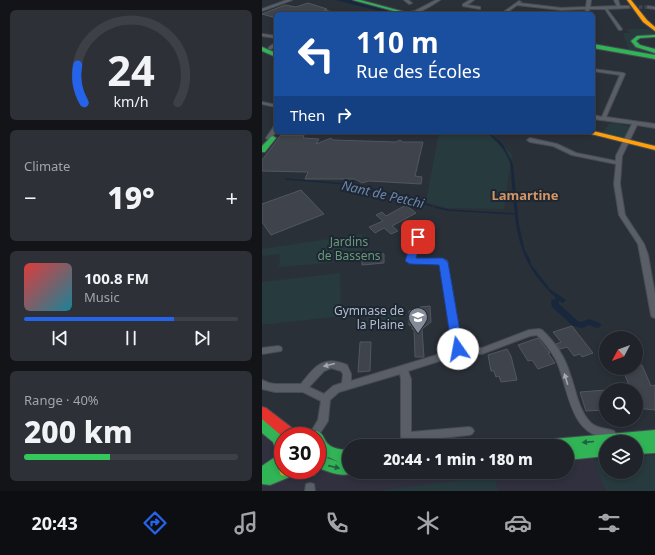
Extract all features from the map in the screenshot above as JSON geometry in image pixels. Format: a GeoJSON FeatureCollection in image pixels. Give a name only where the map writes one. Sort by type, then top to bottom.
{"type":"FeatureCollection","features":[{"type":"Feature","properties":{"kind":"main road"},"geometry":{"type":"LineString","coordinates":[[355,0],[408,12]]}},
{"type":"Feature","properties":{"kind":"main road"},"geometry":{"type":"LineString","coordinates":[[632,4],[651,15]]}},
{"type":"Feature","properties":{"kind":"main road"},"geometry":{"type":"LineString","coordinates":[[632,4],[655,26]]}},
{"type":"Feature","properties":{"kind":"main road"},"geometry":{"type":"LineString","coordinates":[[632,4],[645,21],[655,30]]}},
{"type":"Feature","properties":{"kind":"main road"},"geometry":{"type":"LineString","coordinates":[[655,36],[643,36],[634,40],[635,44],[644,48],[655,50]]}},
{"type":"Feature","properties":{"kind":"main road"},"geometry":{"type":"LineString","coordinates":[[595,46],[655,56]]}},
{"type":"Feature","properties":{"kind":"main road"},"geometry":{"type":"LineString","coordinates":[[262,145],[274,133]]}},
{"type":"Feature","properties":{"kind":"main road"},"geometry":{"type":"LineString","coordinates":[[262,150],[274,133]]}},
{"type":"Feature","properties":{"kind":"main road"},"geometry":{"type":"LineString","coordinates":[[595,133],[655,148]]}},
{"type":"Feature","properties":{"kind":"main road"},"geometry":{"type":"LineString","coordinates":[[262,412],[280,427]]}},
{"type":"Feature","properties":{"kind":"main road"},"geometry":{"type":"LineString","coordinates":[[262,425],[274,435]]}},
{"type":"Feature","properties":{"kind":"main road"},"geometry":{"type":"LineString","coordinates":[[574,443],[655,436]]}},
{"type":"Feature","properties":{"kind":"main road"},"geometry":{"type":"LineString","coordinates":[[643,448],[655,447]]}},
{"type":"Feature","properties":{"kind":"main road"},"geometry":{"type":"LineString","coordinates":[[326,449],[342,456]]}},
{"type":"Feature","properties":{"kind":"main road"},"geometry":{"type":"LineString","coordinates":[[574,453],[599,451]]}},
{"type":"Feature","properties":{"kind":"main road"},"geometry":{"type":"LineString","coordinates":[[326,465],[342,468]]}},
{"type":"Feature","properties":{"kind":"main road"},"geometry":{"type":"LineString","coordinates":[[262,476],[274,471]]}},
{"type":"Feature","properties":{"kind":"main road"},"geometry":{"type":"LineString","coordinates":[[262,476],[270,478],[274,475]]}},
{"type":"Feature","properties":{"kind":"street"},"geometry":{"type":"LineString","coordinates":[[262,10],[287,0]]}},
{"type":"Feature","properties":{"kind":"street"},"geometry":{"type":"LineString","coordinates":[[262,10],[290,0]]}},
{"type":"Feature","properties":{"kind":"street"},"geometry":{"type":"LineString","coordinates":[[406,0],[410,3]]}},
{"type":"Feature","properties":{"kind":"street"},"geometry":{"type":"LineString","coordinates":[[414,12],[438,0]]}},
{"type":"Feature","properties":{"kind":"street"},"geometry":{"type":"LineString","coordinates":[[472,0],[464,5],[479,8]]}},
{"type":"Feature","properties":{"kind":"street"},"geometry":{"type":"LineString","coordinates":[[506,12],[521,0]]}},
{"type":"Feature","properties":{"kind":"street"},"geometry":{"type":"LineString","coordinates":[[587,12],[589,0]]}},
{"type":"Feature","properties":{"kind":"street"},"geometry":{"type":"LineString","coordinates":[[616,0],[619,8]]}},
{"type":"Feature","properties":{"kind":"street"},"geometry":{"type":"LineString","coordinates":[[516,4],[544,8],[572,9],[619,8],[632,4]]}},
{"type":"Feature","properties":{"kind":"street"},"geometry":{"type":"LineString","coordinates":[[542,12],[549,4]]}},
{"type":"Feature","properties":{"kind":"street"},"geometry":{"type":"LineString","coordinates":[[651,15],[655,8]]}},
{"type":"Feature","properties":{"kind":"street"},"geometry":{"type":"LineString","coordinates":[[606,9],[620,29]]}},
{"type":"Feature","properties":{"kind":"street"},"geometry":{"type":"LineString","coordinates":[[263,35],[274,37]]}},
{"type":"Feature","properties":{"kind":"street"},"geometry":{"type":"LineString","coordinates":[[595,70],[624,74],[603,119]]}},
{"type":"Feature","properties":{"kind":"street"},"geometry":{"type":"LineString","coordinates":[[262,103],[274,106]]}},
{"type":"Feature","properties":{"kind":"street"},"geometry":{"type":"LineString","coordinates":[[595,117],[655,126]]}},
{"type":"Feature","properties":{"kind":"street"},"geometry":{"type":"LineString","coordinates":[[635,124],[619,156],[618,184],[622,215],[641,244],[647,266],[655,315]]}},
{"type":"Feature","properties":{"kind":"street"},"geometry":{"type":"LineString","coordinates":[[530,140],[555,145],[574,154],[618,163]]}},
{"type":"Feature","properties":{"kind":"street"},"geometry":{"type":"LineString","coordinates":[[418,237],[410,261],[443,262],[458,349]]}},
{"type":"Feature","properties":{"kind":"street"},"geometry":{"type":"LineString","coordinates":[[320,427],[323,421],[326,398],[336,389],[443,357],[458,349],[482,351],[529,333],[539,332],[561,362],[579,416],[584,422],[596,431],[604,434],[645,432],[655,436]]}},
{"type":"Feature","properties":{"kind":"street"},"geometry":{"type":"LineString","coordinates":[[262,351],[278,349]]}},
{"type":"Feature","properties":{"kind":"street"},"geometry":{"type":"LineString","coordinates":[[303,388],[318,370],[325,365],[333,363],[344,368],[347,374],[346,386]]}},
{"type":"Feature","properties":{"kind":"street"},"geometry":{"type":"LineString","coordinates":[[403,370],[406,379],[406,437],[469,431]]}},
{"type":"Feature","properties":{"kind":"street"},"geometry":{"type":"LineString","coordinates":[[262,384],[266,387],[273,388],[303,388],[320,398],[326,398]]}},
{"type":"Feature","properties":{"kind":"shaded area"},"geometry":{"type":"Polygon","coordinates":[[[335,0],[351,0],[396,12],[383,12],[335,0]]]}},
{"type":"Feature","properties":{"kind":"shaded area"},"geometry":{"type":"Polygon","coordinates":[[[488,134],[491,134],[502,143],[513,164],[519,225],[525,251],[531,264],[550,289],[566,300],[563,303],[559,301],[556,304],[561,310],[554,305],[556,298],[536,276],[520,244],[514,209],[510,163],[506,154],[488,134]]]}},
{"type":"Feature","properties":{"kind":"shaded area"},"geometry":{"type":"Polygon","coordinates":[[[262,425],[274,435],[274,479],[326,479],[326,466],[342,470],[342,479],[574,479],[574,454],[591,453],[595,461],[599,461],[599,479],[643,479],[643,456],[655,455],[655,491],[262,491],[262,425]]]}},
{"type":"Feature","properties":{"kind":"green space"},"geometry":{"type":"Polygon","coordinates":[[[627,29],[650,29],[655,32],[655,36],[634,37],[630,41],[633,45],[655,52],[655,54],[629,50],[623,33],[631,33],[627,29]]]}},
{"type":"Feature","properties":{"kind":"green space"},"geometry":{"type":"Polygon","coordinates":[[[617,123],[630,127],[624,138],[602,133],[609,124],[617,123]]]}},
{"type":"Feature","properties":{"kind":"green space"},"geometry":{"type":"Polygon","coordinates":[[[439,134],[490,134],[512,154],[504,209],[446,208],[426,202],[439,134]]]}},
{"type":"Feature","properties":{"kind":"green space","name":"Jardins de Bassens"},"geometry":{"type":"Polygon","coordinates":[[[362,234],[362,260],[279,267],[280,254],[262,256],[262,249],[362,234]]]}},
{"type":"Feature","properties":{"kind":"green space"},"geometry":{"type":"Polygon","coordinates":[[[340,273],[341,316],[262,325],[262,282],[340,273]]]}},
{"type":"Feature","properties":{"kind":"green space"},"geometry":{"type":"Polygon","coordinates":[[[398,308],[397,323],[366,325],[367,309],[398,308]]]}},
{"type":"Feature","properties":{"kind":"green space"},"geometry":{"type":"Polygon","coordinates":[[[655,455],[655,491],[606,491],[601,479],[643,479],[643,456],[655,455]]]}},
{"type":"Feature","properties":{"kind":"green space"},"geometry":{"type":"Polygon","coordinates":[[[594,461],[599,461],[599,474],[594,461]]]}},
{"type":"Feature","properties":{"kind":"green space"},"geometry":{"type":"Polygon","coordinates":[[[471,479],[496,479],[498,491],[374,491],[471,479]]]}},
{"type":"Feature","properties":{"kind":"building"},"geometry":{"type":"Polygon","coordinates":[[[308,3],[333,12],[274,12],[274,17],[262,14],[285,5],[296,7],[308,3]]]}},
{"type":"Feature","properties":{"kind":"building"},"geometry":{"type":"Polygon","coordinates":[[[281,135],[304,135],[303,138],[319,139],[316,144],[331,138],[333,140],[396,142],[400,140],[403,142],[423,142],[415,176],[422,177],[421,184],[369,181],[362,183],[355,179],[305,179],[308,172],[262,171],[262,160],[281,135]]]}},
{"type":"Feature","properties":{"kind":"building"},"geometry":{"type":"Polygon","coordinates":[[[301,190],[324,214],[271,235],[262,222],[262,204],[301,190]]]}},
{"type":"Feature","properties":{"kind":"building"},"geometry":{"type":"Polygon","coordinates":[[[406,205],[416,213],[392,226],[398,231],[391,234],[384,228],[375,233],[369,227],[383,221],[376,215],[382,212],[386,216],[406,205]]]}},
{"type":"Feature","properties":{"kind":"building"},"geometry":{"type":"Polygon","coordinates":[[[370,252],[384,254],[384,263],[362,265],[362,255],[370,255],[370,252]]]}},
{"type":"Feature","properties":{"kind":"building","name":"Gymnase de la Plaine"},"geometry":{"type":"Polygon","coordinates":[[[430,306],[431,322],[422,329],[424,357],[415,357],[414,329],[412,329],[412,326],[409,325],[409,311],[420,310],[420,307],[430,306]]]}},
{"type":"Feature","properties":{"kind":"building"},"geometry":{"type":"Polygon","coordinates":[[[572,326],[593,353],[582,357],[580,354],[574,356],[567,347],[560,349],[556,344],[561,342],[553,332],[572,326]]]}},
{"type":"Feature","properties":{"kind":"building"},"geometry":{"type":"Polygon","coordinates":[[[538,338],[550,353],[548,353],[555,363],[538,369],[532,360],[528,361],[518,345],[538,338]]]}},
{"type":"Feature","properties":{"kind":"building"},"geometry":{"type":"Polygon","coordinates":[[[360,342],[371,342],[370,371],[358,372],[360,342]]]}},
{"type":"Feature","properties":{"kind":"building"},"geometry":{"type":"Polygon","coordinates":[[[507,349],[511,356],[517,380],[501,382],[499,376],[496,377],[494,371],[491,371],[488,355],[507,349]]]}},
{"type":"Feature","properties":{"kind":"building"},"geometry":{"type":"Polygon","coordinates":[[[643,367],[651,386],[655,385],[655,410],[643,409],[643,383],[628,383],[625,375],[643,375],[643,367]]]}},
{"type":"Feature","properties":{"kind":"building"},"geometry":{"type":"Polygon","coordinates":[[[599,391],[599,410],[586,411],[580,392],[599,391]]]}},
{"type":"Feature","properties":{"kind":"waterway","name":"Nant de Petchi"},"geometry":{"type":"LineString","coordinates":[[286,179],[346,184],[370,192],[390,194],[432,206]]}},
{"type":"Feature","properties":{"kind":"waterway","name":"Nant de Petchi"},"geometry":{"type":"LineString","coordinates":[[435,207],[448,210],[516,214]]}},
{"type":"Feature","properties":{"kind":"waterway"},"geometry":{"type":"LineString","coordinates":[[555,302],[555,305],[576,324],[582,325],[589,322],[597,325]]}},
{"type":"Feature","properties":{"kind":"tunnel"},"geometry":{"type":"LineString","coordinates":[[628,7],[648,7]]}},
{"type":"Feature","properties":{"kind":"traffic: fast"},"geometry":{"type":"LineString","coordinates":[[355,0],[402,12]]}},
{"type":"Feature","properties":{"kind":"traffic: fast"},"geometry":{"type":"LineString","coordinates":[[655,36],[639,37],[633,41],[638,46],[655,51]]}},
{"type":"Feature","properties":{"kind":"traffic: fast"},"geometry":{"type":"LineString","coordinates":[[595,46],[655,57]]}},
{"type":"Feature","properties":{"kind":"traffic: fast"},"geometry":{"type":"LineString","coordinates":[[262,49],[274,54]]}},
{"type":"Feature","properties":{"kind":"traffic: fast"},"geometry":{"type":"LineString","coordinates":[[262,150],[273,138]]}},
{"type":"Feature","properties":{"kind":"traffic: fast"},"geometry":{"type":"LineString","coordinates":[[262,425],[274,435]]}},
{"type":"Feature","properties":{"kind":"traffic: fast"},"geometry":{"type":"LineString","coordinates":[[574,443],[655,436]]}},
{"type":"Feature","properties":{"kind":"traffic: fast"},"geometry":{"type":"LineString","coordinates":[[643,448],[655,447]]}},
{"type":"Feature","properties":{"kind":"traffic: fast"},"geometry":{"type":"LineString","coordinates":[[326,449],[342,456]]}},
{"type":"Feature","properties":{"kind":"traffic: fast"},"geometry":{"type":"LineString","coordinates":[[574,453],[599,451]]}},
{"type":"Feature","properties":{"kind":"traffic: fast"},"geometry":{"type":"LineString","coordinates":[[326,464],[342,468]]}},
{"type":"Feature","properties":{"kind":"traffic: fast"},"geometry":{"type":"LineString","coordinates":[[262,474],[274,465]]}},
{"type":"Feature","properties":{"kind":"traffic: fast"},"geometry":{"type":"LineString","coordinates":[[262,477],[270,478],[274,476]]}},
{"type":"Feature","properties":{"kind":"traffic: slow"},"geometry":{"type":"LineString","coordinates":[[629,0],[645,21],[655,30]]}},
{"type":"Feature","properties":{"kind":"traffic: slow"},"geometry":{"type":"LineString","coordinates":[[595,133],[655,148]]}},
{"type":"Feature","properties":{"kind":"traffic: jam"},"geometry":{"type":"LineString","coordinates":[[262,412],[280,427]]}},
{"type":"Feature","properties":{"kind":"place","name":"Gymnase de la Plaine"},"geometry":{"type":"Point","coordinates":[418,334]}},
{"type":"Feature","properties":{"kind":"district","name":"Lamartine"},"geometry":{"type":"Point","coordinates":[525,195]}},
{"type":"Feature","properties":{"kind":"route"},"geometry":{"type":"LineString","coordinates":[[418,237],[410,261],[443,262],[458,349]]}}]}
